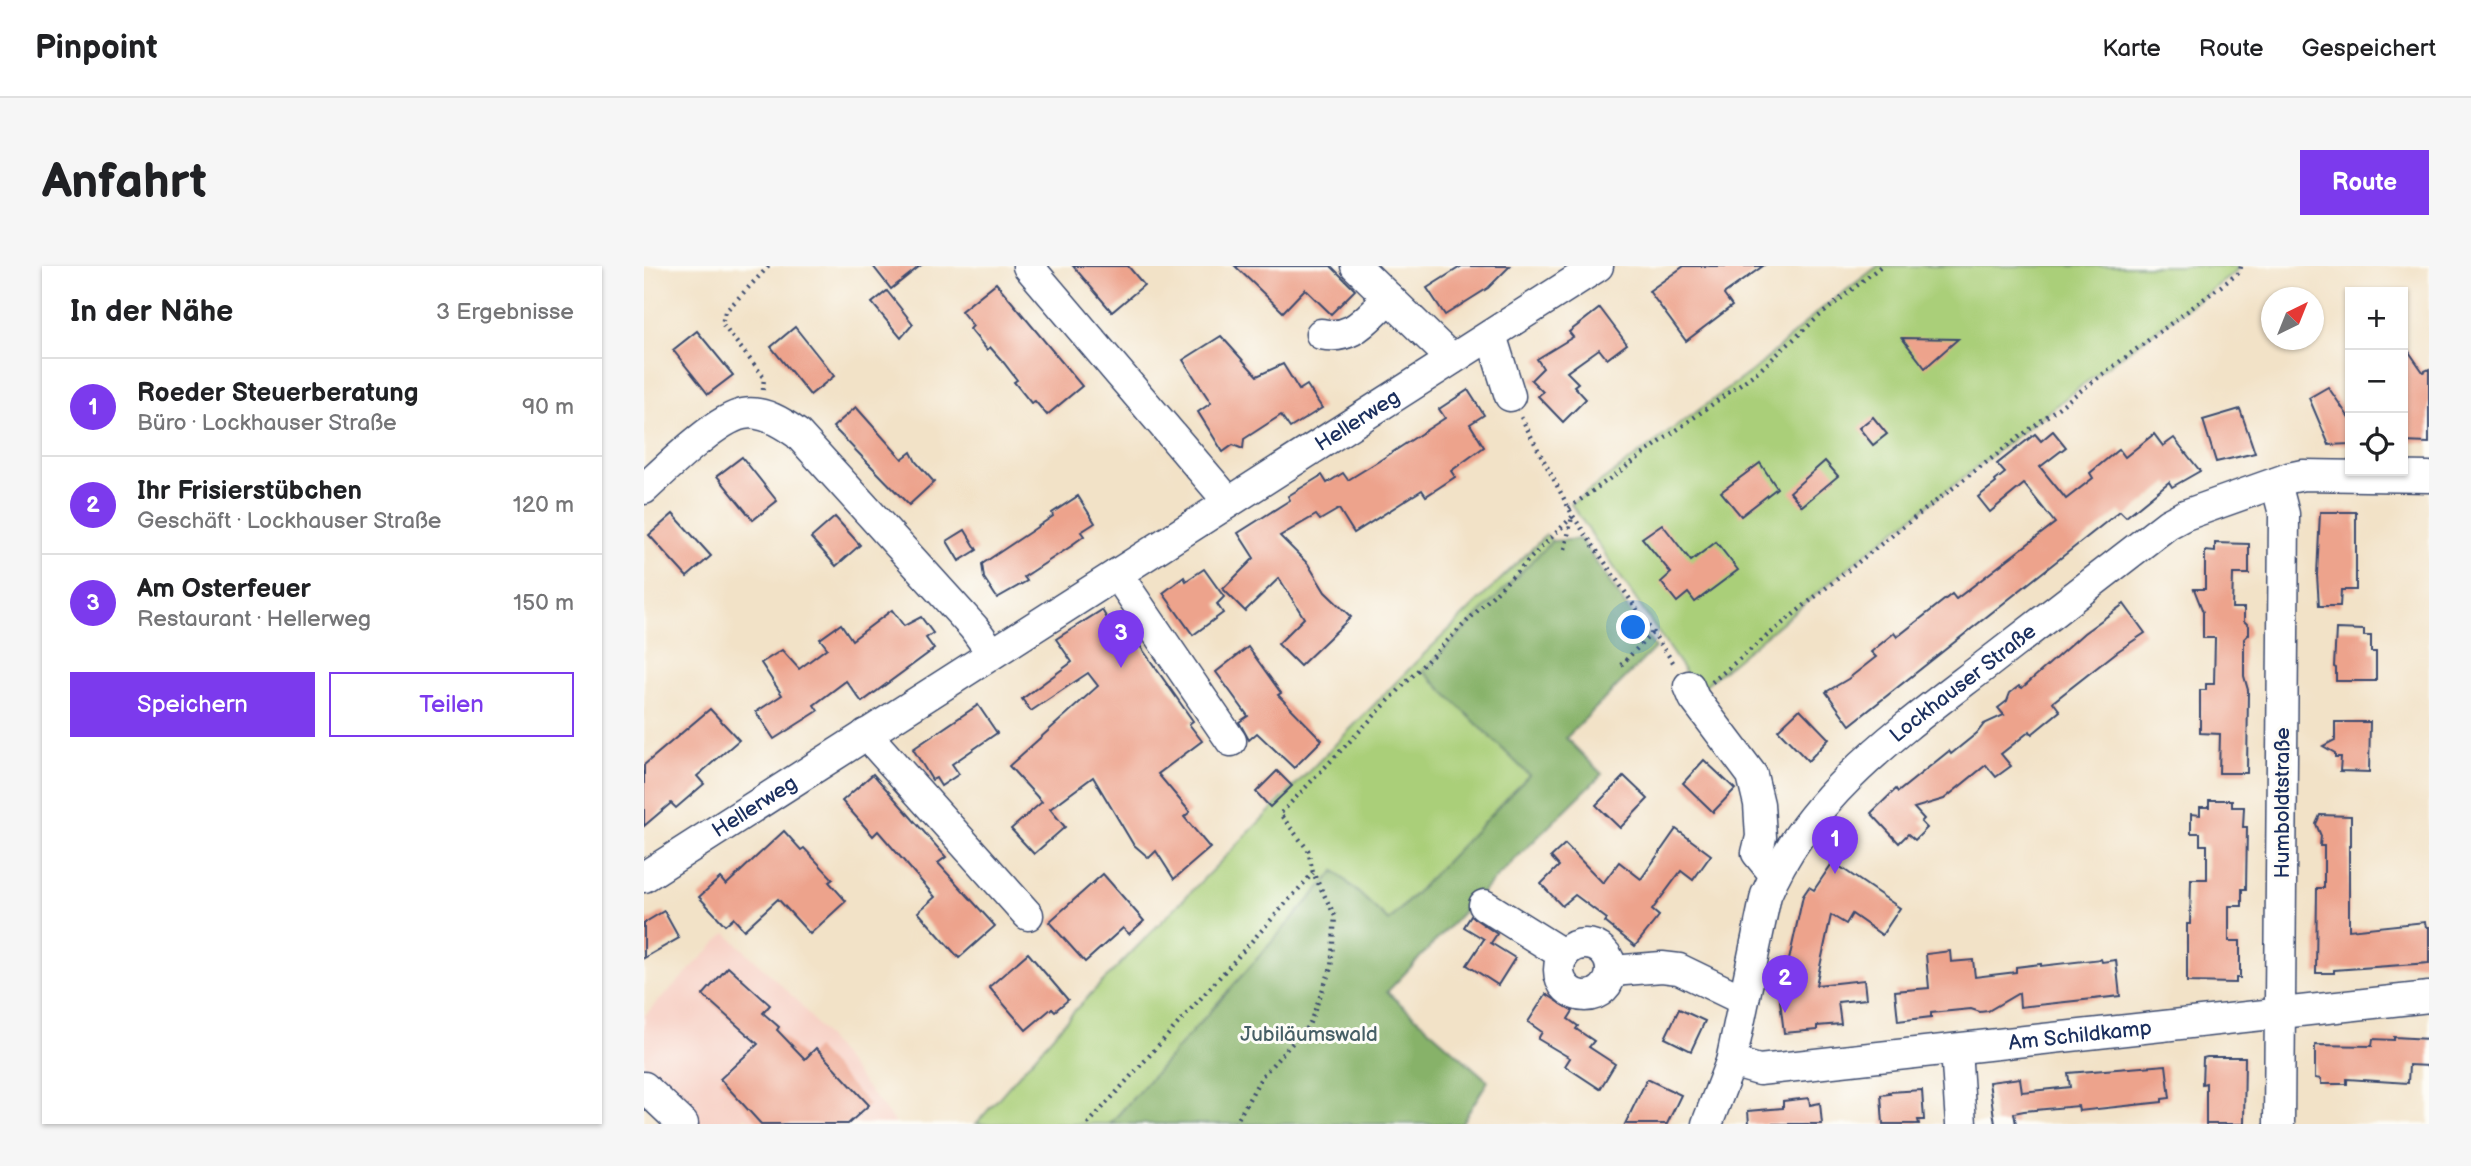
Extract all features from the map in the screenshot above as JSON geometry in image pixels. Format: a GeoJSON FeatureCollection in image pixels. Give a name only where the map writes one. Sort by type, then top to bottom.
{"type":"FeatureCollection","features":[{"type":"Feature","properties":{"kind":"street"},"geometry":{"type":"LineString","coordinates":[[1028,266],[1228,501]]}},
{"type":"Feature","properties":{"kind":"street"},"geometry":{"type":"LineString","coordinates":[[1356,266],[1452,359]]}},
{"type":"Feature","properties":{"kind":"street","name":"Hellerweg"},"geometry":{"type":"LineString","coordinates":[[644,877],[1598,266]]}},
{"type":"Feature","properties":{"kind":"street"},"geometry":{"type":"LineString","coordinates":[[1321,334],[1336,337],[1349,334],[1389,298]]}},
{"type":"Feature","properties":{"kind":"street"},"geometry":{"type":"LineString","coordinates":[[1490,335],[1510,396]]}},
{"type":"Feature","properties":{"kind":"street"},"geometry":{"type":"LineString","coordinates":[[644,489],[719,425],[743,414],[762,415],[785,424],[798,434],[974,628],[992,653]]}},
{"type":"Feature","properties":{"kind":"street","name":"Lockhauser Straße"},"geometry":{"type":"LineString","coordinates":[[1707,1124],[1745,1066],[1744,1000],[1766,895],[1774,875],[1807,822],[1892,738],[2168,524],[2185,515],[2303,475],[2429,477]]}},
{"type":"Feature","properties":{"kind":"street","name":"Humboldtstraße"},"geometry":{"type":"LineString","coordinates":[[2276,482],[2284,514],[2279,1124]]}},
{"type":"Feature","properties":{"kind":"street"},"geometry":{"type":"LineString","coordinates":[[1116,574],[1231,741]]}},
{"type":"Feature","properties":{"kind":"street"},"geometry":{"type":"LineString","coordinates":[[1692,692],[1752,775],[1759,804],[1760,837],[1757,853],[1774,875]]}},
{"type":"Feature","properties":{"kind":"street"},"geometry":{"type":"LineString","coordinates":[[866,734],[1028,915]]}},
{"type":"Feature","properties":{"kind":"street"},"geometry":{"type":"LineString","coordinates":[[1484,905],[1563,955],[1559,968],[1562,981],[1571,992],[1584,996],[1597,993],[1607,984],[1612,971],[1662,967],[1679,969],[1744,1000]]}},
{"type":"Feature","properties":{"kind":"street","name":"Am Schildkamp"},"geometry":{"type":"LineString","coordinates":[[1745,1066],[1956,1049],[2429,997]]}},
{"type":"Feature","properties":{"kind":"street"},"geometry":{"type":"LineString","coordinates":[[1956,1049],[1961,1124]]}},
{"type":"Feature","properties":{"kind":"street"},"geometry":{"type":"LineString","coordinates":[[644,1087],[682,1124]]}},
{"type":"Feature","properties":{"kind":"path"},"geometry":{"type":"LineString","coordinates":[[762,415],[764,377],[722,324],[725,312],[769,266]]}},
{"type":"Feature","properties":{"kind":"path"},"geometry":{"type":"LineString","coordinates":[[1569,508],[1761,369],[1817,318],[1881,266]]}},
{"type":"Feature","properties":{"kind":"path"},"geometry":{"type":"LineString","coordinates":[[1510,396],[1573,516],[1692,692],[2104,373],[2240,272],[2241,266]]}},
{"type":"Feature","properties":{"kind":"path"},"geometry":{"type":"LineString","coordinates":[[1565,549],[1573,516]]}},
{"type":"Feature","properties":{"kind":"path"},"geometry":{"type":"LineString","coordinates":[[1235,1124],[1262,1076],[1309,1025],[1331,968],[1335,916],[1313,873],[1308,850],[1280,814],[1423,665],[1573,516]]}},
{"type":"Feature","properties":{"kind":"path"},"geometry":{"type":"LineString","coordinates":[[1621,666],[1653,634]]}},
{"type":"Feature","properties":{"kind":"path"},"geometry":{"type":"LineString","coordinates":[[1088,1124],[1313,873]]}},
{"type":"Feature","properties":{"kind":"shaded area"},"geometry":{"type":"Polygon","coordinates":[[[726,933],[797,1000],[896,1124],[753,1124],[745,1117],[737,1124],[693,1124],[644,1073],[644,1016],[726,933]]]}},
{"type":"Feature","properties":{"kind":"green space"},"geometry":{"type":"Polygon","coordinates":[[[1878,266],[2237,266],[2236,272],[2102,370],[1861,557],[1698,691],[1571,504],[1760,365],[1815,314],[1878,266]]]}},
{"type":"Feature","properties":{"kind":"green space"},"geometry":{"type":"Polygon","coordinates":[[[1546,535],[1552,541],[1424,671],[1530,775],[1389,922],[1335,871],[1110,1124],[976,1124],[1077,1008],[1416,662],[1546,535]]]}},
{"type":"Feature","properties":{"kind":"green space","name":"Jubiläumswald"},"geometry":{"type":"Polygon","coordinates":[[[1580,539],[1655,648],[1566,738],[1602,774],[1490,884],[1387,992],[1488,1081],[1461,1124],[1110,1124],[1335,871],[1389,921],[1529,775],[1423,671],[1552,541],[1580,539]]]}},
{"type":"Feature","properties":{"kind":"building"},"geometry":{"type":"Polygon","coordinates":[[[873,266],[920,266],[891,289],[873,266]]]}},
{"type":"Feature","properties":{"kind":"building"},"geometry":{"type":"Polygon","coordinates":[[[1073,266],[1128,266],[1144,285],[1112,312],[1073,266]]]}},
{"type":"Feature","properties":{"kind":"building"},"geometry":{"type":"Polygon","coordinates":[[[1235,266],[1331,266],[1355,290],[1331,314],[1305,289],[1283,312],[1235,266]]]}},
{"type":"Feature","properties":{"kind":"building"},"geometry":{"type":"Polygon","coordinates":[[[1462,266],[1510,266],[1488,288],[1445,315],[1427,288],[1462,266]]]}},
{"type":"Feature","properties":{"kind":"building"},"geometry":{"type":"Polygon","coordinates":[[[1684,266],[1763,266],[1725,293],[1732,306],[1686,341],[1649,291],[1684,266]]]}},
{"type":"Feature","properties":{"kind":"building"},"geometry":{"type":"Polygon","coordinates":[[[996,283],[1082,386],[1047,415],[1035,401],[1031,403],[1014,382],[1017,380],[990,347],[987,350],[970,329],[973,326],[961,311],[996,283]]]}},
{"type":"Feature","properties":{"kind":"building"},"geometry":{"type":"Polygon","coordinates":[[[887,291],[913,324],[901,338],[872,303],[887,291]]]}},
{"type":"Feature","properties":{"kind":"building"},"geometry":{"type":"Polygon","coordinates":[[[1600,308],[1627,344],[1607,359],[1599,349],[1567,372],[1578,383],[1574,386],[1586,399],[1563,422],[1538,396],[1543,392],[1531,380],[1543,368],[1537,359],[1573,337],[1569,332],[1600,308]]]}},
{"type":"Feature","properties":{"kind":"building"},"geometry":{"type":"Polygon","coordinates":[[[795,327],[834,376],[810,395],[771,347],[795,327]]]}},
{"type":"Feature","properties":{"kind":"building"},"geometry":{"type":"Polygon","coordinates":[[[697,331],[733,375],[708,394],[673,350],[697,331]]]}},
{"type":"Feature","properties":{"kind":"building"},"geometry":{"type":"Polygon","coordinates":[[[1221,336],[1257,376],[1283,364],[1299,390],[1307,385],[1322,408],[1290,428],[1281,415],[1244,439],[1243,449],[1233,445],[1223,452],[1198,412],[1211,403],[1183,360],[1221,336]]]}},
{"type":"Feature","properties":{"kind":"building"},"geometry":{"type":"Polygon","coordinates":[[[1902,338],[1958,339],[1925,368],[1902,338]]]}},
{"type":"Feature","properties":{"kind":"building"},"geometry":{"type":"Polygon","coordinates":[[[2408,350],[2423,372],[2429,369],[2429,443],[2408,442],[2408,350]]]}},
{"type":"Feature","properties":{"kind":"building"},"geometry":{"type":"Polygon","coordinates":[[[2328,387],[2345,412],[2345,444],[2329,445],[2309,398],[2328,387]]]}},
{"type":"Feature","properties":{"kind":"building"},"geometry":{"type":"Polygon","coordinates":[[[1468,390],[1484,415],[1470,424],[1484,447],[1451,471],[1455,477],[1426,496],[1422,490],[1354,533],[1339,509],[1320,520],[1316,515],[1280,536],[1308,564],[1325,592],[1351,617],[1300,666],[1278,644],[1304,618],[1279,578],[1245,611],[1223,589],[1254,558],[1238,533],[1290,500],[1288,496],[1322,475],[1327,483],[1343,473],[1348,480],[1379,461],[1445,418],[1439,409],[1468,390]]]}},
{"type":"Feature","properties":{"kind":"building"},"geometry":{"type":"Polygon","coordinates":[[[856,407],[902,459],[911,452],[916,462],[934,482],[909,505],[833,427],[856,407]]]}},
{"type":"Feature","properties":{"kind":"building"},"geometry":{"type":"Polygon","coordinates":[[[2240,409],[2255,453],[2216,462],[2203,420],[2240,409]]]}},
{"type":"Feature","properties":{"kind":"building"},"geometry":{"type":"Polygon","coordinates":[[[1873,417],[1887,434],[1873,445],[1859,428],[1873,417]]]}},
{"type":"Feature","properties":{"kind":"building"},"geometry":{"type":"Polygon","coordinates":[[[2053,431],[2066,447],[2040,467],[2066,499],[2093,478],[2090,473],[2119,449],[2125,457],[2154,434],[2163,446],[2174,438],[2200,471],[2172,487],[2169,482],[2126,517],[2120,511],[1850,725],[1826,692],[1876,657],[1871,652],[1894,633],[1897,637],[1952,594],[1956,599],[2055,523],[2024,484],[1990,512],[1978,497],[2005,473],[1997,464],[2035,434],[2041,441],[2053,431]]]}},
{"type":"Feature","properties":{"kind":"building"},"geometry":{"type":"Polygon","coordinates":[[[742,457],[777,501],[753,520],[717,476],[742,457]]]}},
{"type":"Feature","properties":{"kind":"building"},"geometry":{"type":"Polygon","coordinates":[[[1825,461],[1838,476],[1802,506],[1790,492],[1825,461]]]}},
{"type":"Feature","properties":{"kind":"building"},"geometry":{"type":"Polygon","coordinates":[[[1760,463],[1777,488],[1741,516],[1721,492],[1760,463]]]}},
{"type":"Feature","properties":{"kind":"building"},"geometry":{"type":"Polygon","coordinates":[[[1078,496],[1095,523],[1081,532],[1084,536],[1073,545],[1024,577],[1027,581],[997,598],[984,578],[982,564],[1078,496]]]}},
{"type":"Feature","properties":{"kind":"building"},"geometry":{"type":"Polygon","coordinates":[[[2320,512],[2356,512],[2356,590],[2341,590],[2340,606],[2319,606],[2317,575],[2320,512]]]}},
{"type":"Feature","properties":{"kind":"building"},"geometry":{"type":"Polygon","coordinates":[[[673,514],[711,556],[687,577],[649,535],[673,514]]]}},
{"type":"Feature","properties":{"kind":"building"},"geometry":{"type":"Polygon","coordinates":[[[835,517],[860,545],[836,566],[811,538],[835,517]]]}},
{"type":"Feature","properties":{"kind":"building"},"geometry":{"type":"Polygon","coordinates":[[[1662,524],[1691,561],[1716,542],[1738,570],[1695,602],[1688,593],[1677,602],[1661,582],[1671,573],[1642,538],[1662,524]]]}},
{"type":"Feature","properties":{"kind":"building"},"geometry":{"type":"Polygon","coordinates":[[[965,530],[977,550],[959,561],[947,541],[965,530]]]}},
{"type":"Feature","properties":{"kind":"building"},"geometry":{"type":"Polygon","coordinates":[[[2215,543],[2249,544],[2249,574],[2233,574],[2232,608],[2244,608],[2244,621],[2249,626],[2249,634],[2244,639],[2244,676],[2248,690],[2247,773],[2219,773],[2220,734],[2200,733],[2200,690],[2206,690],[2206,684],[2214,684],[2215,638],[2203,638],[2203,612],[2194,589],[2205,589],[2205,551],[2215,552],[2215,543]]]}},
{"type":"Feature","properties":{"kind":"building"},"geometry":{"type":"Polygon","coordinates":[[[1204,569],[1224,597],[1217,604],[1223,613],[1193,635],[1163,593],[1184,577],[1186,581],[1204,569]]]}},
{"type":"Feature","properties":{"kind":"building"},"geometry":{"type":"Polygon","coordinates":[[[2124,604],[2145,633],[2053,702],[2060,711],[2001,754],[2011,766],[1996,777],[1986,765],[1944,799],[1914,808],[1924,819],[1921,822],[1927,828],[1915,840],[1908,834],[1899,843],[1871,813],[1896,789],[1898,792],[1949,751],[1951,754],[1984,724],[2004,715],[1998,708],[2007,701],[2010,693],[2019,686],[2022,688],[2084,633],[2124,604]]]}},
{"type":"Feature","properties":{"kind":"building"},"geometry":{"type":"Polygon","coordinates":[[[892,610],[904,626],[921,617],[933,633],[926,638],[934,649],[862,702],[846,681],[814,705],[818,711],[774,739],[756,712],[782,695],[761,663],[782,650],[799,669],[827,648],[820,639],[841,624],[852,640],[892,610]]]}},
{"type":"Feature","properties":{"kind":"building"},"geometry":{"type":"Polygon","coordinates":[[[1102,610],[1118,637],[1128,629],[1193,721],[1189,724],[1202,741],[1158,774],[1190,812],[1184,817],[1210,848],[1174,879],[1156,851],[1149,858],[1133,844],[1093,777],[1050,809],[1065,827],[1034,854],[1011,829],[1042,802],[1009,766],[1098,686],[1088,673],[1031,711],[1022,699],[1072,662],[1056,639],[1102,610]]]}},
{"type":"Feature","properties":{"kind":"building"},"geometry":{"type":"Polygon","coordinates":[[[2336,629],[2364,630],[2364,636],[2371,636],[2371,652],[2376,652],[2376,681],[2336,681],[2336,629]]]}},
{"type":"Feature","properties":{"kind":"building"},"geometry":{"type":"Polygon","coordinates":[[[1248,647],[1281,693],[1278,695],[1322,740],[1294,768],[1257,733],[1249,740],[1239,722],[1248,716],[1216,672],[1248,647]]]}},
{"type":"Feature","properties":{"kind":"building"},"geometry":{"type":"Polygon","coordinates":[[[978,705],[997,733],[952,764],[959,774],[941,786],[936,778],[932,780],[913,749],[978,705]]]}},
{"type":"Feature","properties":{"kind":"building"},"geometry":{"type":"Polygon","coordinates":[[[710,709],[739,740],[697,776],[704,784],[676,808],[671,803],[644,826],[644,765],[710,709]]]}},
{"type":"Feature","properties":{"kind":"building"},"geometry":{"type":"Polygon","coordinates":[[[1800,709],[1829,739],[1808,761],[1778,730],[1800,709]]]}},
{"type":"Feature","properties":{"kind":"building"},"geometry":{"type":"Polygon","coordinates":[[[2335,722],[2370,722],[2369,772],[2340,771],[2341,757],[2335,757],[2335,753],[2323,746],[2335,740],[2335,722]]]}},
{"type":"Feature","properties":{"kind":"building"},"geometry":{"type":"Polygon","coordinates":[[[1704,760],[1735,789],[1713,812],[1683,783],[1704,760]]]}},
{"type":"Feature","properties":{"kind":"building"},"geometry":{"type":"Polygon","coordinates":[[[1277,771],[1292,786],[1270,807],[1256,792],[1277,771]]]}},
{"type":"Feature","properties":{"kind":"building"},"geometry":{"type":"Polygon","coordinates":[[[873,774],[946,857],[938,863],[995,926],[959,958],[918,912],[935,897],[878,831],[873,836],[842,801],[873,774]]]}},
{"type":"Feature","properties":{"kind":"building"},"geometry":{"type":"Polygon","coordinates":[[[1624,776],[1648,799],[1620,828],[1596,805],[1624,776]]]}},
{"type":"Feature","properties":{"kind":"building"},"geometry":{"type":"Polygon","coordinates":[[[2209,800],[2232,800],[2232,807],[2244,807],[2243,827],[2247,827],[2246,889],[2242,889],[2242,906],[2229,906],[2229,941],[2240,941],[2240,978],[2236,978],[2236,983],[2187,982],[2187,924],[2190,924],[2191,879],[2207,879],[2207,845],[2200,845],[2200,833],[2191,833],[2191,814],[2200,815],[2200,807],[2209,807],[2209,800]]]}},
{"type":"Feature","properties":{"kind":"building"},"geometry":{"type":"Polygon","coordinates":[[[2320,815],[2351,816],[2349,930],[2425,922],[2426,927],[2429,927],[2429,963],[2316,973],[2317,888],[2324,888],[2324,846],[2320,846],[2321,836],[2316,824],[2320,815]]]}},
{"type":"Feature","properties":{"kind":"building"},"geometry":{"type":"Polygon","coordinates":[[[1676,829],[1711,855],[1693,880],[1681,871],[1652,910],[1659,916],[1635,946],[1605,922],[1607,919],[1575,895],[1562,906],[1541,884],[1559,866],[1551,857],[1565,844],[1603,883],[1619,862],[1641,879],[1676,829]]]}},
{"type":"Feature","properties":{"kind":"building"},"geometry":{"type":"Polygon","coordinates":[[[784,831],[833,879],[829,882],[846,901],[810,934],[778,899],[744,930],[733,918],[725,925],[699,897],[720,878],[726,885],[784,831]]]}},
{"type":"Feature","properties":{"kind":"building"},"geometry":{"type":"Polygon","coordinates":[[[1833,862],[1900,908],[1882,935],[1852,914],[1846,924],[1831,915],[1816,985],[1864,980],[1866,999],[1838,1002],[1841,1024],[1817,1026],[1817,1030],[1784,1033],[1780,1001],[1803,896],[1809,887],[1814,890],[1833,862]]]}},
{"type":"Feature","properties":{"kind":"building"},"geometry":{"type":"Polygon","coordinates":[[[1103,874],[1144,921],[1129,934],[1123,928],[1085,962],[1049,922],[1103,874]]]}},
{"type":"Feature","properties":{"kind":"building"},"geometry":{"type":"Polygon","coordinates":[[[664,911],[679,938],[644,958],[644,923],[664,911]]]}},
{"type":"Feature","properties":{"kind":"building"},"geometry":{"type":"Polygon","coordinates":[[[1471,916],[1497,934],[1491,943],[1515,958],[1498,985],[1467,965],[1484,939],[1464,927],[1471,916]]]}},
{"type":"Feature","properties":{"kind":"building"},"geometry":{"type":"Polygon","coordinates":[[[1950,951],[1951,962],[1973,960],[1975,977],[2016,972],[2016,967],[2116,960],[2120,996],[2020,1007],[2019,993],[1988,1011],[1971,1009],[1931,1013],[1931,1017],[1898,1021],[1895,991],[1929,988],[1926,954],[1950,951]]]}},
{"type":"Feature","properties":{"kind":"building"},"geometry":{"type":"Polygon","coordinates":[[[1028,953],[1068,1000],[1055,1011],[1052,1008],[1026,1030],[989,987],[1028,953]]]}},
{"type":"Feature","properties":{"kind":"building"},"geometry":{"type":"Polygon","coordinates":[[[728,967],[770,1005],[763,1013],[779,1027],[777,1030],[805,1059],[816,1048],[869,1105],[848,1124],[761,1124],[720,1079],[758,1044],[703,995],[728,967]]]}},
{"type":"Feature","properties":{"kind":"building"},"geometry":{"type":"Polygon","coordinates":[[[1546,994],[1573,1011],[1568,1019],[1578,1026],[1576,1029],[1594,1041],[1589,1047],[1615,1064],[1600,1089],[1565,1066],[1570,1058],[1538,1039],[1542,1032],[1528,1022],[1546,994]]]}},
{"type":"Feature","properties":{"kind":"building"},"geometry":{"type":"Polygon","coordinates":[[[1679,1009],[1705,1021],[1691,1051],[1665,1038],[1679,1009]]]}},
{"type":"Feature","properties":{"kind":"building"},"geometry":{"type":"Polygon","coordinates":[[[2394,1037],[2429,1039],[2429,1066],[2409,1065],[2408,1083],[2347,1079],[2347,1084],[2321,1084],[2321,1079],[2315,1078],[2315,1045],[2372,1046],[2373,1039],[2394,1040],[2394,1037]]]}},
{"type":"Feature","properties":{"kind":"building"},"geometry":{"type":"Polygon","coordinates":[[[2245,1057],[2244,1124],[2206,1124],[2206,1083],[2202,1084],[2203,1058],[2245,1057]]]}},
{"type":"Feature","properties":{"kind":"building"},"geometry":{"type":"Polygon","coordinates":[[[2166,1065],[2170,1098],[2162,1099],[2162,1102],[2079,1111],[2078,1106],[2024,1111],[2014,1113],[2016,1124],[1995,1124],[1989,1082],[2020,1078],[2022,1092],[2070,1087],[2068,1073],[2166,1065]]]}},
{"type":"Feature","properties":{"kind":"building"},"geometry":{"type":"Polygon","coordinates":[[[1647,1079],[1681,1095],[1667,1124],[1625,1124],[1647,1079]]]}},
{"type":"Feature","properties":{"kind":"building"},"geometry":{"type":"Polygon","coordinates":[[[1922,1090],[1924,1120],[1918,1120],[1919,1124],[1883,1124],[1881,1095],[1922,1090]]]}},
{"type":"Feature","properties":{"kind":"building"},"geometry":{"type":"Polygon","coordinates":[[[1809,1098],[1810,1105],[1820,1103],[1822,1124],[1749,1124],[1748,1111],[1783,1108],[1783,1101],[1809,1098]]]}},
{"type":"Feature","properties":{"kind":"place","name":"Am Osterfeuer"},"geometry":{"type":"Point","coordinates":[1121,668]}},
{"type":"Feature","properties":{"kind":"place","name":"Roeder Steuerberatung"},"geometry":{"type":"Point","coordinates":[1835,874]}},
{"type":"Feature","properties":{"kind":"place","name":"Ihr Frisierstübchen"},"geometry":{"type":"Point","coordinates":[1785,1013]}}]}
